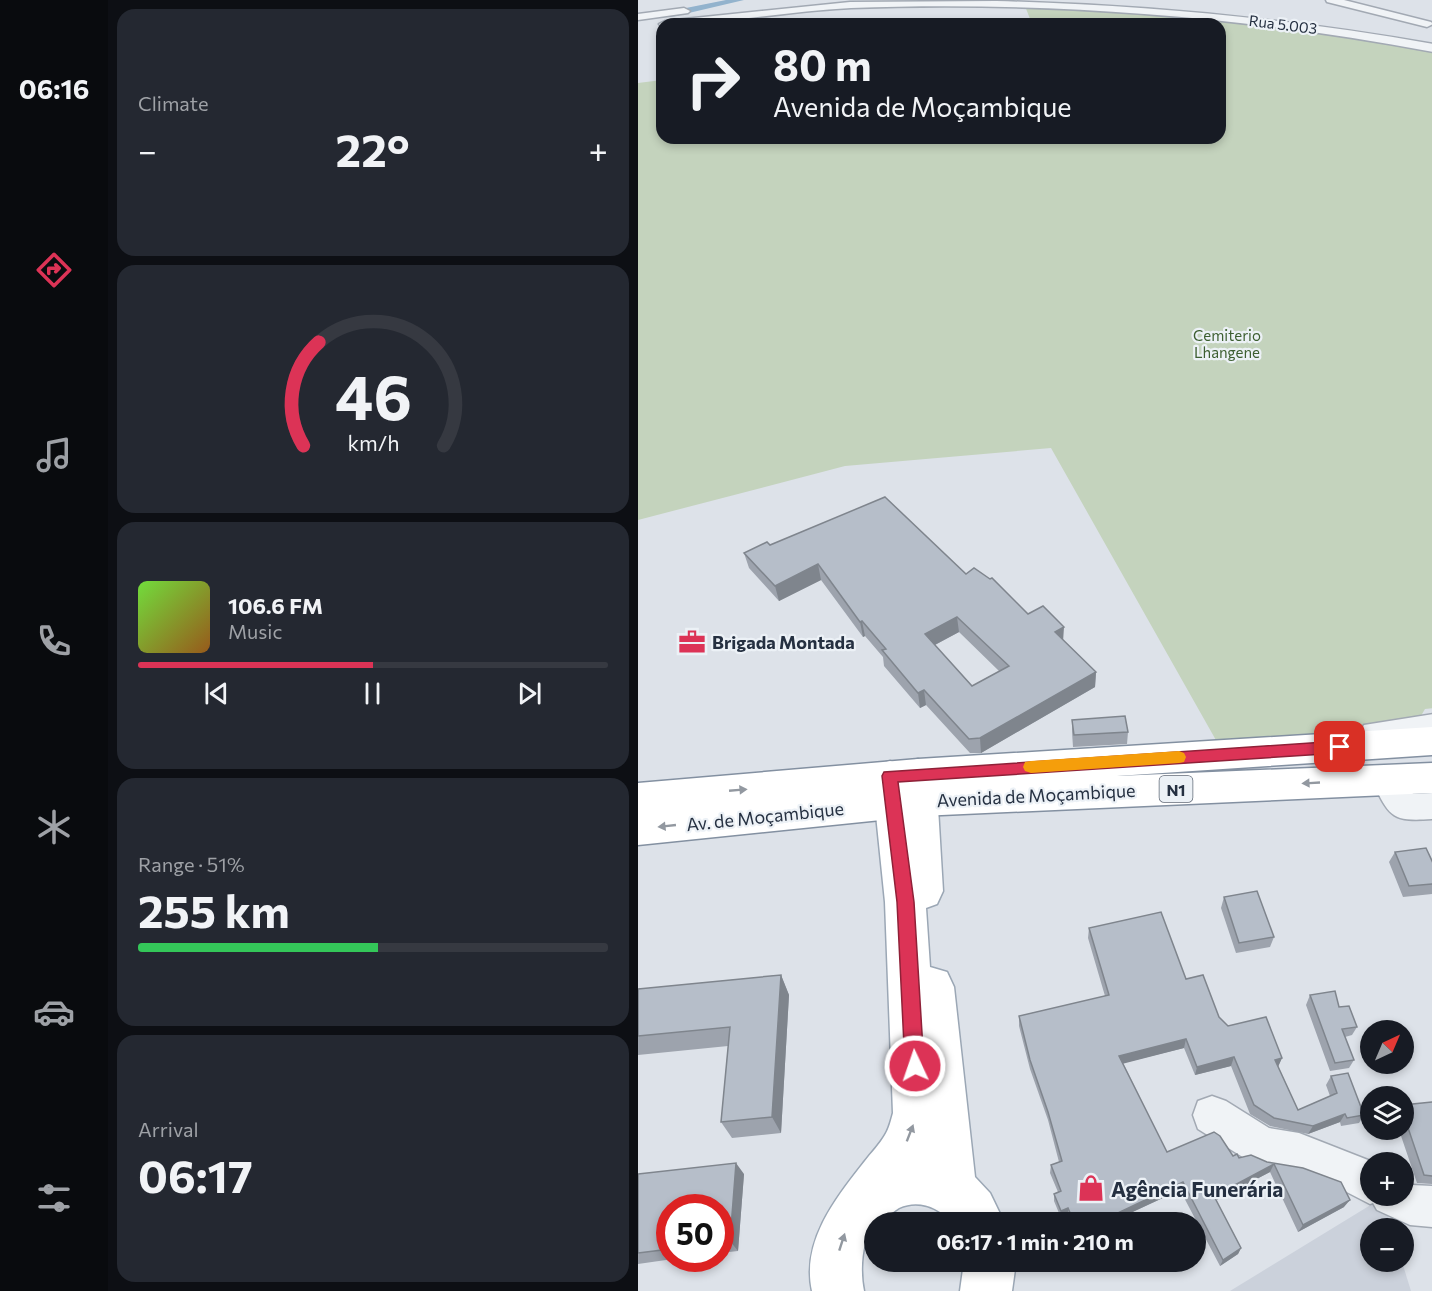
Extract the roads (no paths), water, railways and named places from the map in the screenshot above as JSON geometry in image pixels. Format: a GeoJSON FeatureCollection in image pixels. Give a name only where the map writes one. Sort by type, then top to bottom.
{"type":"FeatureCollection","features":[{"type":"Feature","properties":{"kind":"main road","name":"Avenida de Moçambique"},"geometry":{"type":"LineString","coordinates":[[905,788],[1340,747],[1433,741]]}},
{"type":"Feature","properties":{"kind":"main road","name":"Avenida de Moçambique"},"geometry":{"type":"LineString","coordinates":[[905,788],[1433,778]]}},
{"type":"Feature","properties":{"kind":"main road","name":"Av. de Moçambique"},"geometry":{"type":"LineString","coordinates":[[638,799],[905,788]]}},
{"type":"Feature","properties":{"kind":"main road","name":"Av. de Moçambique"},"geometry":{"type":"LineString","coordinates":[[638,829],[905,788]]}},
{"type":"Feature","properties":{"kind":"main road"},"geometry":{"type":"LineString","coordinates":[[838,1291],[835,1278],[840,1241],[851,1220],[904,1150],[917,1113],[905,902],[905,788]]}},
{"type":"Feature","properties":{"kind":"main road"},"geometry":{"type":"LineString","coordinates":[[905,788],[922,879],[946,1151],[965,1205]]}},
{"type":"Feature","properties":{"kind":"main road"},"geometry":{"type":"LineString","coordinates":[[868,1200],[893,1185],[918,1179],[965,1205]]}},
{"type":"Feature","properties":{"kind":"main road"},"geometry":{"type":"LineString","coordinates":[[986,1291],[989,1272]]}},
{"type":"Feature","properties":{"kind":"street"},"geometry":{"type":"LineString","coordinates":[[1331,0],[1427,24]]}},
{"type":"Feature","properties":{"kind":"street"},"geometry":{"type":"LineString","coordinates":[[921,17],[942,2]]}},
{"type":"Feature","properties":{"kind":"street","name":"Rua 5.003"},"geometry":{"type":"LineString","coordinates":[[722,18],[849,5],[942,2],[1128,5],[1327,30],[1433,48]]}},
{"type":"Feature","properties":{"kind":"street"},"geometry":{"type":"LineString","coordinates":[[638,19],[695,8]]}},
{"type":"Feature","properties":{"kind":"street","name":"Rua 5.003"},"geometry":{"type":"LineString","coordinates":[[638,19],[656,23]]}},
{"type":"Feature","properties":{"kind":"street"},"geometry":{"type":"LineString","coordinates":[[1340,747],[1364,735],[1433,725]]}},
{"type":"Feature","properties":{"kind":"street"},"geometry":{"type":"LineString","coordinates":[[1386,780],[1405,808],[1433,806]]}},
{"type":"Feature","properties":{"kind":"street"},"geometry":{"type":"LineString","coordinates":[[1212,1114],[1263,1147],[1299,1153],[1351,1172],[1360,1178]]}},
{"type":"Feature","properties":{"kind":"street"},"geometry":{"type":"LineString","coordinates":[[1414,1205],[1433,1207]]}},
{"type":"Feature","properties":{"kind":"waterway"},"geometry":{"type":"LineString","coordinates":[[638,17],[676,13],[739,0]]}},
{"type":"Feature","properties":{"kind":"place","name":"Brigada Montada"},"geometry":{"type":"Point","coordinates":[692,642]}},
{"type":"Feature","properties":{"kind":"place","name":"Agência Funerária"},"geometry":{"type":"Point","coordinates":[1091,1188]}},
{"type":"Feature","properties":{"kind":"park label","name":"Cemiterio Lhangene"},"geometry":{"type":"Point","coordinates":[1227,344]}}]}
